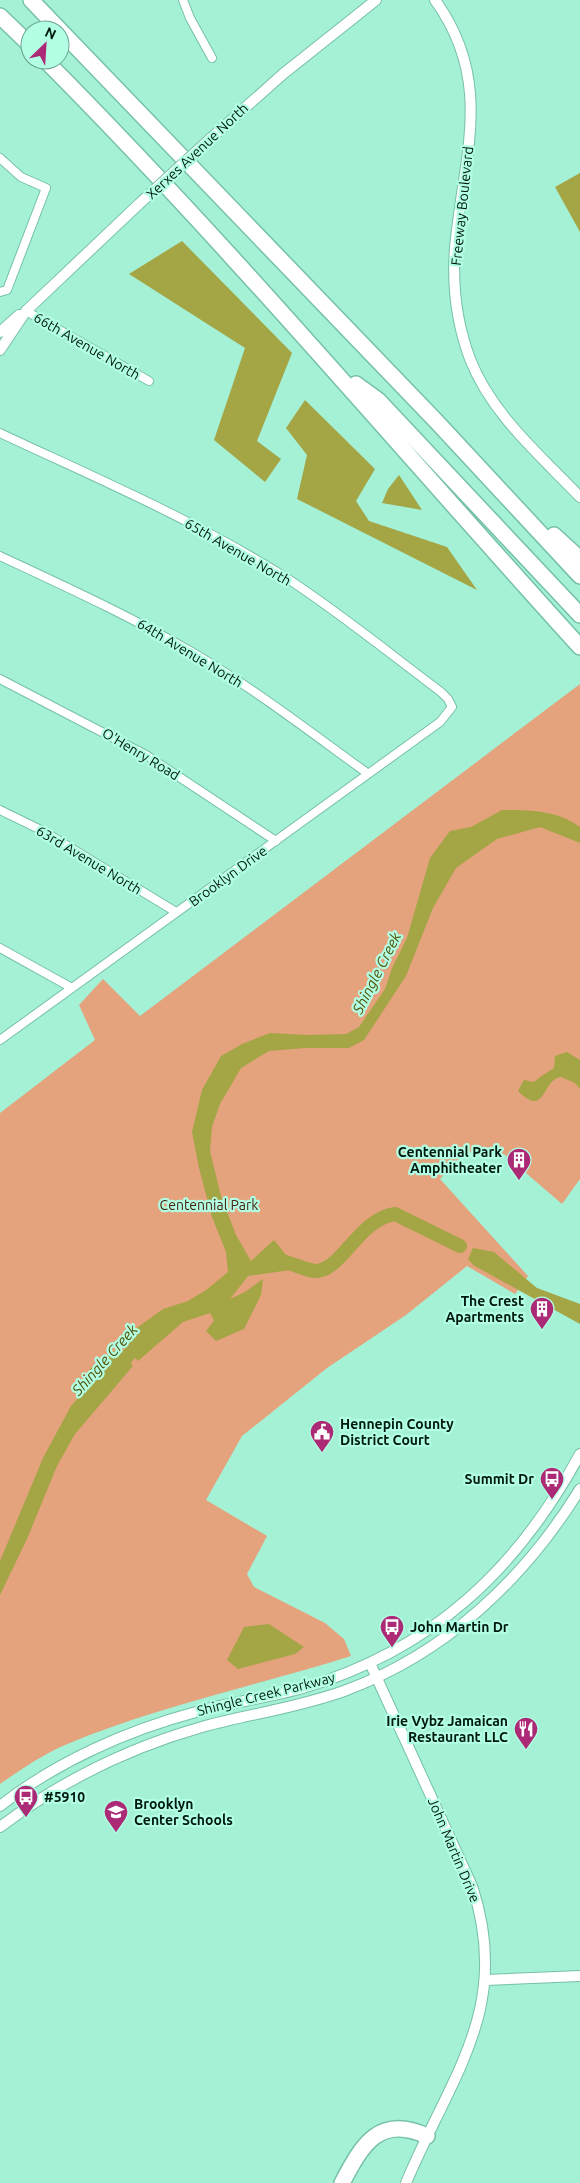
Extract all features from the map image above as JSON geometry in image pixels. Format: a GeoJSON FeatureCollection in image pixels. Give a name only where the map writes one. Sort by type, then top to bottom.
{"type":"FeatureCollection","features":[{"type":"Feature","properties":{"kind":"highway"},"geometry":{"type":"LineString","coordinates":[[31,0],[436,421],[580,576]]}},
{"type":"Feature","properties":{"kind":"highway"},"geometry":{"type":"LineString","coordinates":[[0,16],[20,35]]}},
{"type":"Feature","properties":{"kind":"highway"},"geometry":{"type":"LineString","coordinates":[[56,70],[101,116],[332,367],[580,647]]}},
{"type":"Feature","properties":{"kind":"highway"},"geometry":{"type":"LineString","coordinates":[[332,367],[378,400],[580,615]]}},
{"type":"Feature","properties":{"kind":"highway"},"geometry":{"type":"LineString","coordinates":[[436,421],[580,560]]}},
{"type":"Feature","properties":{"kind":"highway"},"geometry":{"type":"LineString","coordinates":[[342,2183],[361,2148],[375,2136],[388,2130],[405,2128],[427,2136]]}},
{"type":"Feature","properties":{"kind":"street"},"geometry":{"type":"LineString","coordinates":[[183,0],[190,18],[212,58]]}},
{"type":"Feature","properties":{"kind":"street","name":"Xerxes Avenue North"},"geometry":{"type":"LineString","coordinates":[[0,350],[26,311],[139,204],[283,74],[376,0]]}},
{"type":"Feature","properties":{"kind":"street","name":"Freeway Boulevard"},"geometry":{"type":"LineString","coordinates":[[435,0],[454,32],[470,82],[472,116],[455,249],[456,301],[470,360],[498,410],[580,498]]}},
{"type":"Feature","properties":{"kind":"street"},"geometry":{"type":"LineString","coordinates":[[0,158],[21,177],[46,188],[4,291]]}},
{"type":"Feature","properties":{"kind":"street","name":"Xerxes Avenue North"},"geometry":{"type":"LineString","coordinates":[[0,332],[16,316],[26,311]]}},
{"type":"Feature","properties":{"kind":"street","name":"66th Avenue North"},"geometry":{"type":"LineString","coordinates":[[26,311],[149,381]]}},
{"type":"Feature","properties":{"kind":"street","name":"65th Avenue North"},"geometry":{"type":"LineString","coordinates":[[0,433],[154,505],[285,577],[369,636],[441,692],[448,699],[452,707]]}},
{"type":"Feature","properties":{"kind":"street","name":"64th Avenue North"},"geometry":{"type":"LineString","coordinates":[[0,556],[138,621],[191,651],[244,684],[367,773]]}},
{"type":"Feature","properties":{"kind":"street","name":"O'Henry Road"},"geometry":{"type":"LineString","coordinates":[[0,678],[146,755],[255,825],[276,841]]}},
{"type":"Feature","properties":{"kind":"street","name":"Brooklyn Drive"},"geometry":{"type":"LineString","coordinates":[[0,1040],[440,722],[452,707]]}},
{"type":"Feature","properties":{"kind":"street","name":"63rd Avenue North"},"geometry":{"type":"LineString","coordinates":[[0,810],[43,831],[176,912]]}},
{"type":"Feature","properties":{"kind":"street"},"geometry":{"type":"LineString","coordinates":[[0,948],[72,988]]}},
{"type":"Feature","properties":{"kind":"street","name":"Shingle Creek Parkway"},"geometry":{"type":"LineString","coordinates":[[0,1806],[13,1796],[77,1758],[128,1735],[197,1712],[303,1688],[370,1663],[434,1626],[490,1579],[526,1539],[566,1480],[580,1454]]}},
{"type":"Feature","properties":{"kind":"street"},"geometry":{"type":"LineString","coordinates":[[566,1480],[580,1488]]}},
{"type":"Feature","properties":{"kind":"street","name":"Shingle Creek Parkway"},"geometry":{"type":"LineString","coordinates":[[0,1828],[54,1790],[125,1754],[203,1727],[309,1703],[375,1678],[419,1656],[450,1635],[501,1591],[547,1539],[580,1488]]}},
{"type":"Feature","properties":{"kind":"street","name":"John Martin Drive"},"geometry":{"type":"LineString","coordinates":[[370,1663],[375,1678],[472,1886],[483,1925],[486,1980],[475,2033],[406,2183]]}},
{"type":"Feature","properties":{"kind":"street"},"geometry":{"type":"LineString","coordinates":[[486,1980],[580,1976]]}},
{"type":"Feature","properties":{"kind":"green space","name":"Centennial Park"},"geometry":{"type":"Polygon","coordinates":[[[580,684],[580,1179],[562,1204],[504,1154],[465,1152],[440,1179],[528,1276],[515,1294],[467,1266],[406,1315],[327,1368],[242,1436],[206,1500],[267,1536],[247,1574],[254,1587],[325,1623],[344,1639],[351,1656],[171,1708],[100,1731],[48,1753],[0,1784],[0,1113],[95,1040],[79,1005],[103,979],[140,1016],[580,684]]]}},
{"type":"Feature","properties":{"kind":"water"},"geometry":{"type":"Polygon","coordinates":[[[580,173],[580,232],[555,187],[580,173]]]}},
{"type":"Feature","properties":{"kind":"water"},"geometry":{"type":"Polygon","coordinates":[[[182,241],[292,353],[257,441],[281,459],[265,482],[214,440],[245,348],[129,274],[182,241]]]}},
{"type":"Feature","properties":{"kind":"water"},"geometry":{"type":"Polygon","coordinates":[[[305,400],[375,469],[356,501],[369,521],[447,547],[477,590],[297,499],[307,455],[286,428],[305,400]]]}},
{"type":"Feature","properties":{"kind":"water"},"geometry":{"type":"Polygon","coordinates":[[[399,475],[422,510],[382,503],[388,489],[399,475]]]}},
{"type":"Feature","properties":{"kind":"water"},"geometry":{"type":"Polygon","coordinates":[[[502,810],[542,812],[562,817],[580,827],[580,843],[540,827],[497,839],[456,868],[433,908],[406,976],[364,1040],[349,1048],[305,1048],[269,1051],[241,1068],[220,1104],[212,1127],[210,1151],[221,1196],[236,1235],[251,1261],[274,1240],[297,1269],[248,1276],[230,1299],[245,1292],[263,1279],[261,1295],[244,1329],[216,1341],[206,1331],[214,1321],[210,1313],[183,1322],[138,1361],[120,1340],[163,1309],[188,1301],[206,1290],[228,1272],[226,1252],[212,1217],[192,1132],[202,1090],[221,1056],[242,1044],[270,1033],[346,1034],[359,1027],[385,989],[392,968],[407,938],[430,858],[450,831],[471,827],[502,810]]]}},
{"type":"Feature","properties":{"kind":"water"},"geometry":{"type":"Polygon","coordinates":[[[567,1052],[580,1060],[580,1089],[575,1083],[561,1077],[555,1079],[543,1095],[534,1101],[527,1099],[518,1091],[524,1080],[534,1082],[554,1068],[555,1056],[567,1052]]]}},
{"type":"Feature","properties":{"kind":"water"},"geometry":{"type":"Polygon","coordinates":[[[473,1248],[494,1252],[537,1288],[580,1304],[580,1324],[473,1265],[468,1259],[473,1248]]]}},
{"type":"Feature","properties":{"kind":"water"},"geometry":{"type":"Polygon","coordinates":[[[118,1348],[133,1366],[75,1434],[57,1466],[27,1539],[0,1595],[0,1561],[43,1458],[71,1406],[92,1382],[90,1369],[118,1348]]]}},
{"type":"Feature","properties":{"kind":"water"},"geometry":{"type":"Polygon","coordinates":[[[269,1624],[304,1647],[295,1654],[238,1669],[227,1660],[244,1627],[269,1624]]]}},
{"type":"Feature","properties":{"kind":"waterway"},"geometry":{"type":"LineString","coordinates":[[276,1260],[314,1271],[324,1269],[333,1264],[371,1225],[382,1218],[395,1214],[460,1246]]}},
{"type":"Feature","properties":{"kind":"waterway","name":"Shingle Creek"},"geometry":{"type":"LineString","coordinates":[[113,1372],[142,1340]]}},
{"type":"Feature","properties":{"kind":"place","name":"Centennial Park Amphitheater"},"geometry":{"type":"Point","coordinates":[519,1181]}},
{"type":"Feature","properties":{"kind":"place","name":"The Crest Apartments"},"geometry":{"type":"Point","coordinates":[542,1330]}},
{"type":"Feature","properties":{"kind":"place","name":"Hennepin County District Court"},"geometry":{"type":"Point","coordinates":[322,1453]}},
{"type":"Feature","properties":{"kind":"place","name":"Summit Dr"},"geometry":{"type":"Point","coordinates":[552,1500]}},
{"type":"Feature","properties":{"kind":"place","name":"John Martin Dr"},"geometry":{"type":"Point","coordinates":[392,1648]}},
{"type":"Feature","properties":{"kind":"place","name":"Irie Vybz Jamaican Restaurant LLC"},"geometry":{"type":"Point","coordinates":[526,1750]}},
{"type":"Feature","properties":{"kind":"place","name":"#5910"},"geometry":{"type":"Point","coordinates":[26,1818]}},
{"type":"Feature","properties":{"kind":"place","name":"Brooklyn Center Schools"},"geometry":{"type":"Point","coordinates":[116,1833]}}]}
